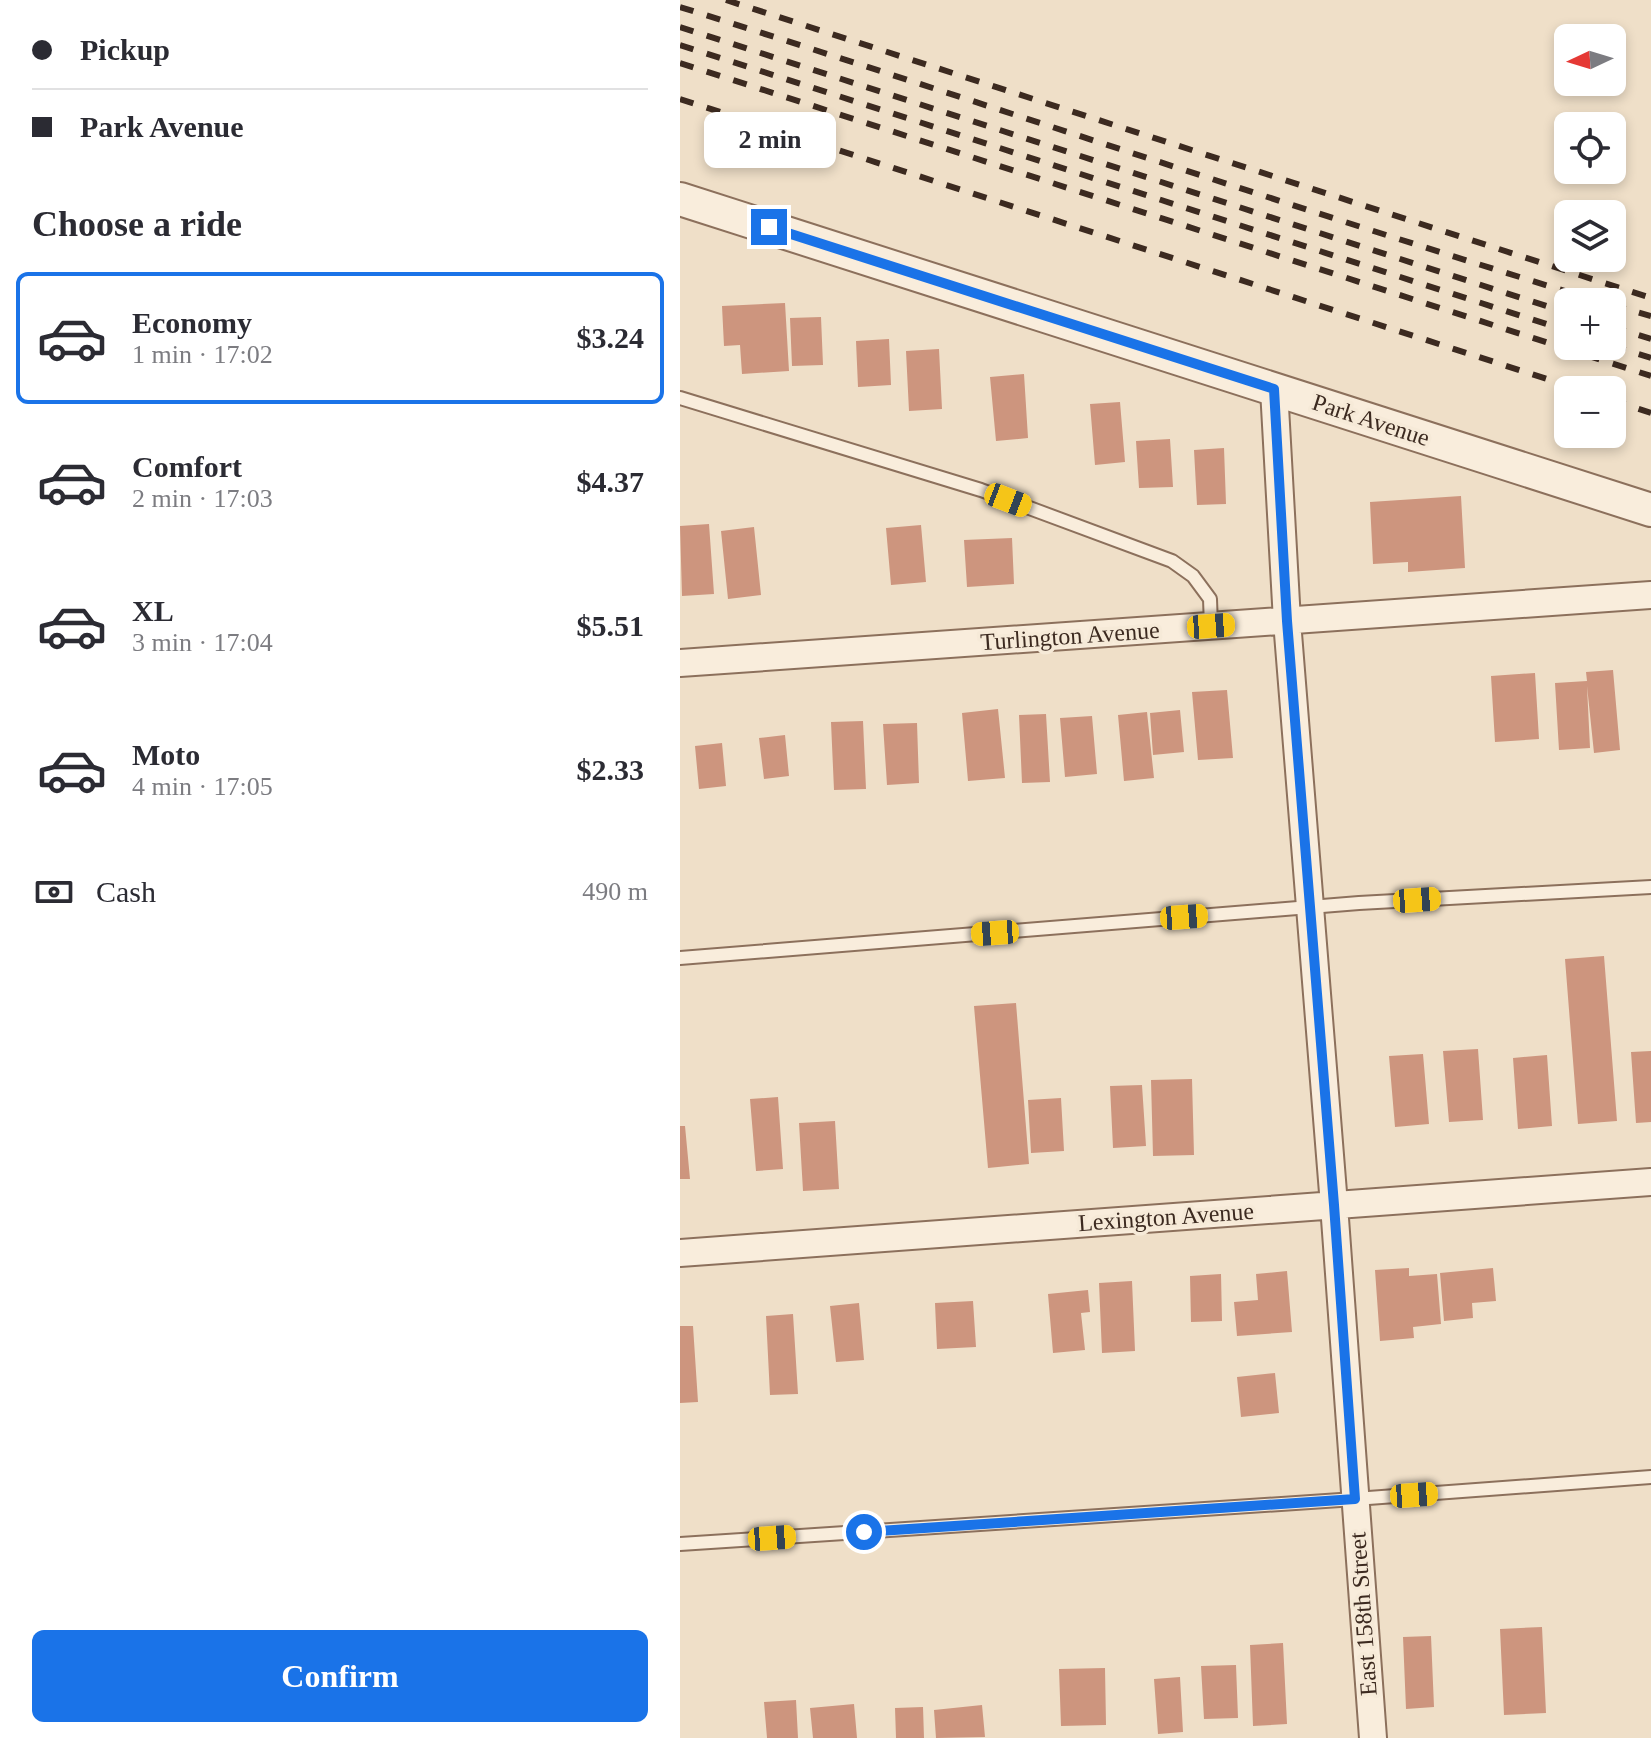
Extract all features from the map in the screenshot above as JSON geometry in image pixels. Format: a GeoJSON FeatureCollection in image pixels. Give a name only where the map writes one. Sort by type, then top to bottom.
{"type":"FeatureCollection","features":[{"type":"Feature","properties":{"kind":"street","name":"Park Avenue"},"geometry":{"type":"LineString","coordinates":[[680,199],[1651,510]]}},
{"type":"Feature","properties":{"kind":"street","name":"East 158th Street"},"geometry":{"type":"LineString","coordinates":[[1274,389],[1287,621],[1373,1738]]}},
{"type":"Feature","properties":{"kind":"street","name":"Turlington Avenue"},"geometry":{"type":"LineString","coordinates":[[680,663],[1651,595]]}},
{"type":"Feature","properties":{"kind":"street","name":"Lexington Avenue"},"geometry":{"type":"LineString","coordinates":[[680,1253],[1651,1182]]}},
{"type":"Feature","properties":{"kind":"lane"},"geometry":{"type":"LineString","coordinates":[[680,398],[981,490],[1172,561],[1193,576],[1210,599],[1211,626]]}},
{"type":"Feature","properties":{"kind":"lane"},"geometry":{"type":"LineString","coordinates":[[680,958],[1310,907],[1651,887]]}},
{"type":"Feature","properties":{"kind":"lane"},"geometry":{"type":"LineString","coordinates":[[680,1544],[1651,1477]]}},
{"type":"Feature","properties":{"kind":"building"},"geometry":{"type":"Polygon","coordinates":[[[785,303],[789,371],[742,374],[740,345],[724,346],[722,306],[785,303]]]}},
{"type":"Feature","properties":{"kind":"building"},"geometry":{"type":"Polygon","coordinates":[[[821,317],[823,365],[792,366],[790,318],[821,317]]]}},
{"type":"Feature","properties":{"kind":"building"},"geometry":{"type":"Polygon","coordinates":[[[889,339],[891,385],[858,387],[856,341],[889,339]]]}},
{"type":"Feature","properties":{"kind":"building"},"geometry":{"type":"Polygon","coordinates":[[[939,349],[942,409],[909,411],[906,351],[939,349]]]}},
{"type":"Feature","properties":{"kind":"building"},"geometry":{"type":"Polygon","coordinates":[[[1024,374],[1028,438],[996,441],[990,377],[1024,374]]]}},
{"type":"Feature","properties":{"kind":"building"},"geometry":{"type":"Polygon","coordinates":[[[1120,402],[1125,462],[1095,465],[1090,404],[1120,402]]]}},
{"type":"Feature","properties":{"kind":"building"},"geometry":{"type":"Polygon","coordinates":[[[1170,439],[1173,487],[1139,488],[1136,441],[1170,439]]]}},
{"type":"Feature","properties":{"kind":"building"},"geometry":{"type":"Polygon","coordinates":[[[1224,448],[1226,504],[1197,505],[1194,450],[1224,448]]]}},
{"type":"Feature","properties":{"kind":"building"},"geometry":{"type":"Polygon","coordinates":[[[1461,496],[1465,568],[1408,572],[1408,562],[1373,564],[1370,502],[1461,496]]]}},
{"type":"Feature","properties":{"kind":"building"},"geometry":{"type":"Polygon","coordinates":[[[709,524],[714,594],[682,596],[680,526],[709,524]]]}},
{"type":"Feature","properties":{"kind":"building"},"geometry":{"type":"Polygon","coordinates":[[[921,525],[926,582],[891,585],[886,528],[921,525]]]}},
{"type":"Feature","properties":{"kind":"building"},"geometry":{"type":"Polygon","coordinates":[[[754,527],[761,595],[728,599],[721,531],[754,527]]]}},
{"type":"Feature","properties":{"kind":"building"},"geometry":{"type":"Polygon","coordinates":[[[1012,538],[1014,584],[967,587],[964,540],[1012,538]]]}},
{"type":"Feature","properties":{"kind":"building"},"geometry":{"type":"Polygon","coordinates":[[[1613,670],[1620,750],[1594,753],[1587,686],[1590,748],[1559,750],[1555,683],[1587,681],[1586,672],[1613,670]]]}},
{"type":"Feature","properties":{"kind":"building"},"geometry":{"type":"Polygon","coordinates":[[[1535,673],[1539,739],[1495,742],[1491,676],[1535,673]]]}},
{"type":"Feature","properties":{"kind":"building"},"geometry":{"type":"Polygon","coordinates":[[[1227,690],[1233,758],[1198,760],[1192,692],[1227,690]]]}},
{"type":"Feature","properties":{"kind":"building"},"geometry":{"type":"Polygon","coordinates":[[[998,709],[1005,778],[968,781],[962,713],[998,709]]]}},
{"type":"Feature","properties":{"kind":"building"},"geometry":{"type":"Polygon","coordinates":[[[1180,710],[1184,752],[1153,755],[1150,713],[1180,710]]]}},
{"type":"Feature","properties":{"kind":"building"},"geometry":{"type":"Polygon","coordinates":[[[1147,712],[1154,778],[1124,781],[1118,715],[1147,712]]]}},
{"type":"Feature","properties":{"kind":"building"},"geometry":{"type":"Polygon","coordinates":[[[1046,714],[1050,782],[1022,783],[1019,715],[1046,714]]]}},
{"type":"Feature","properties":{"kind":"building"},"geometry":{"type":"Polygon","coordinates":[[[1092,716],[1097,774],[1065,777],[1060,718],[1092,716]]]}},
{"type":"Feature","properties":{"kind":"building"},"geometry":{"type":"Polygon","coordinates":[[[863,721],[866,789],[834,790],[831,722],[863,721]]]}},
{"type":"Feature","properties":{"kind":"building"},"geometry":{"type":"Polygon","coordinates":[[[917,723],[919,783],[887,785],[883,724],[917,723]]]}},
{"type":"Feature","properties":{"kind":"building"},"geometry":{"type":"Polygon","coordinates":[[[785,735],[789,776],[764,779],[759,738],[785,735]]]}},
{"type":"Feature","properties":{"kind":"building"},"geometry":{"type":"Polygon","coordinates":[[[722,743],[726,786],[699,789],[695,746],[722,743]]]}},
{"type":"Feature","properties":{"kind":"building"},"geometry":{"type":"Polygon","coordinates":[[[1604,956],[1617,1121],[1578,1124],[1565,959],[1604,956]]]}},
{"type":"Feature","properties":{"kind":"building"},"geometry":{"type":"Polygon","coordinates":[[[1016,1003],[1029,1164],[988,1168],[974,1006],[1016,1003]]]}},
{"type":"Feature","properties":{"kind":"building"},"geometry":{"type":"Polygon","coordinates":[[[1478,1049],[1483,1120],[1449,1122],[1443,1051],[1478,1049]]]}},
{"type":"Feature","properties":{"kind":"building"},"geometry":{"type":"Polygon","coordinates":[[[1651,1051],[1651,1122],[1636,1123],[1631,1052],[1651,1051]]]}},
{"type":"Feature","properties":{"kind":"building"},"geometry":{"type":"Polygon","coordinates":[[[1423,1054],[1429,1124],[1395,1127],[1389,1056],[1423,1054]]]}},
{"type":"Feature","properties":{"kind":"building"},"geometry":{"type":"Polygon","coordinates":[[[1547,1055],[1552,1126],[1518,1129],[1513,1058],[1547,1055]]]}},
{"type":"Feature","properties":{"kind":"building"},"geometry":{"type":"Polygon","coordinates":[[[1192,1079],[1194,1155],[1153,1156],[1151,1080],[1192,1079]]]}},
{"type":"Feature","properties":{"kind":"building"},"geometry":{"type":"Polygon","coordinates":[[[1142,1085],[1146,1146],[1113,1148],[1110,1086],[1142,1085]]]}},
{"type":"Feature","properties":{"kind":"building"},"geometry":{"type":"Polygon","coordinates":[[[778,1097],[783,1169],[756,1171],[750,1099],[778,1097]]]}},
{"type":"Feature","properties":{"kind":"building"},"geometry":{"type":"Polygon","coordinates":[[[1061,1098],[1064,1151],[1031,1153],[1028,1100],[1061,1098]]]}},
{"type":"Feature","properties":{"kind":"building"},"geometry":{"type":"Polygon","coordinates":[[[835,1121],[839,1189],[803,1191],[799,1123],[835,1121]]]}},
{"type":"Feature","properties":{"kind":"building"},"geometry":{"type":"Polygon","coordinates":[[[680,1126],[685,1126],[690,1179],[680,1179],[680,1126]]]}},
{"type":"Feature","properties":{"kind":"building"},"geometry":{"type":"Polygon","coordinates":[[[1409,1268],[1409,1276],[1437,1274],[1441,1324],[1413,1327],[1414,1338],[1380,1341],[1375,1270],[1409,1268]]]}},
{"type":"Feature","properties":{"kind":"building"},"geometry":{"type":"Polygon","coordinates":[[[1493,1268],[1496,1301],[1472,1303],[1473,1318],[1444,1321],[1440,1273],[1493,1268]]]}},
{"type":"Feature","properties":{"kind":"building"},"geometry":{"type":"Polygon","coordinates":[[[1287,1271],[1292,1332],[1237,1336],[1234,1302],[1258,1300],[1256,1274],[1287,1271]]]}},
{"type":"Feature","properties":{"kind":"building"},"geometry":{"type":"Polygon","coordinates":[[[1221,1274],[1222,1321],[1191,1322],[1190,1276],[1221,1274]]]}},
{"type":"Feature","properties":{"kind":"building"},"geometry":{"type":"Polygon","coordinates":[[[1132,1281],[1135,1351],[1102,1353],[1099,1283],[1132,1281]]]}},
{"type":"Feature","properties":{"kind":"building"},"geometry":{"type":"Polygon","coordinates":[[[1088,1290],[1090,1312],[1081,1313],[1085,1350],[1053,1353],[1048,1294],[1088,1290]]]}},
{"type":"Feature","properties":{"kind":"building"},"geometry":{"type":"Polygon","coordinates":[[[973,1301],[976,1347],[937,1349],[935,1303],[973,1301]]]}},
{"type":"Feature","properties":{"kind":"building"},"geometry":{"type":"Polygon","coordinates":[[[859,1303],[864,1360],[836,1362],[830,1306],[859,1303]]]}},
{"type":"Feature","properties":{"kind":"building"},"geometry":{"type":"Polygon","coordinates":[[[793,1314],[798,1394],[770,1395],[766,1316],[793,1314]]]}},
{"type":"Feature","properties":{"kind":"building"},"geometry":{"type":"Polygon","coordinates":[[[680,1326],[693,1326],[698,1402],[680,1403],[680,1326]]]}},
{"type":"Feature","properties":{"kind":"building"},"geometry":{"type":"Polygon","coordinates":[[[1275,1373],[1279,1413],[1241,1417],[1237,1377],[1275,1373]]]}},
{"type":"Feature","properties":{"kind":"building"},"geometry":{"type":"Polygon","coordinates":[[[1542,1627],[1546,1713],[1504,1715],[1500,1629],[1542,1627]]]}},
{"type":"Feature","properties":{"kind":"building"},"geometry":{"type":"Polygon","coordinates":[[[1431,1636],[1434,1707],[1406,1709],[1403,1637],[1431,1636]]]}},
{"type":"Feature","properties":{"kind":"building"},"geometry":{"type":"Polygon","coordinates":[[[1283,1643],[1287,1724],[1253,1726],[1250,1645],[1283,1643]]]}},
{"type":"Feature","properties":{"kind":"building"},"geometry":{"type":"Polygon","coordinates":[[[1236,1665],[1238,1718],[1204,1719],[1201,1666],[1236,1665]]]}},
{"type":"Feature","properties":{"kind":"building"},"geometry":{"type":"Polygon","coordinates":[[[1105,1668],[1106,1725],[1061,1726],[1059,1669],[1105,1668]]]}},
{"type":"Feature","properties":{"kind":"building"},"geometry":{"type":"Polygon","coordinates":[[[1180,1677],[1183,1732],[1158,1734],[1154,1679],[1180,1677]]]}},
{"type":"Feature","properties":{"kind":"building"},"geometry":{"type":"Polygon","coordinates":[[[796,1700],[798,1738],[767,1738],[764,1702],[796,1700]]]}},
{"type":"Feature","properties":{"kind":"building"},"geometry":{"type":"Polygon","coordinates":[[[854,1704],[857,1738],[813,1738],[810,1708],[854,1704]]]}},
{"type":"Feature","properties":{"kind":"building"},"geometry":{"type":"Polygon","coordinates":[[[982,1705],[985,1737],[936,1738],[934,1710],[982,1705]]]}},
{"type":"Feature","properties":{"kind":"building"},"geometry":{"type":"Polygon","coordinates":[[[923,1707],[924,1738],[896,1738],[895,1708],[923,1707]]]}},
{"type":"Feature","properties":{"kind":"railway"},"geometry":{"type":"LineString","coordinates":[[726,0],[1651,298]]}},
{"type":"Feature","properties":{"kind":"railway"},"geometry":{"type":"LineString","coordinates":[[680,7],[1556,288]]}},
{"type":"Feature","properties":{"kind":"railway"},"geometry":{"type":"LineString","coordinates":[[680,27],[1554,308]]}},
{"type":"Feature","properties":{"kind":"railway"},"geometry":{"type":"LineString","coordinates":[[680,45],[1554,326]]}},
{"type":"Feature","properties":{"kind":"railway"},"geometry":{"type":"LineString","coordinates":[[680,63],[1651,376]]}},
{"type":"Feature","properties":{"kind":"railway"},"geometry":{"type":"LineString","coordinates":[[680,99],[1554,381]]}},
{"type":"Feature","properties":{"kind":"railway"},"geometry":{"type":"LineString","coordinates":[[1626,309],[1651,316]]}},
{"type":"Feature","properties":{"kind":"railway"},"geometry":{"type":"LineString","coordinates":[[1626,331],[1651,339]]}},
{"type":"Feature","properties":{"kind":"railway"},"geometry":{"type":"LineString","coordinates":[[1626,350],[1651,358]]}},
{"type":"Feature","properties":{"kind":"railway"},"geometry":{"type":"LineString","coordinates":[[1626,405],[1651,413]]}},
{"type":"Feature","properties":{"kind":"route"},"geometry":{"type":"LineString","coordinates":[[769,227],[1274,389],[1287,621],[1334,1205],[1355,1499],[864,1532]]}}]}
